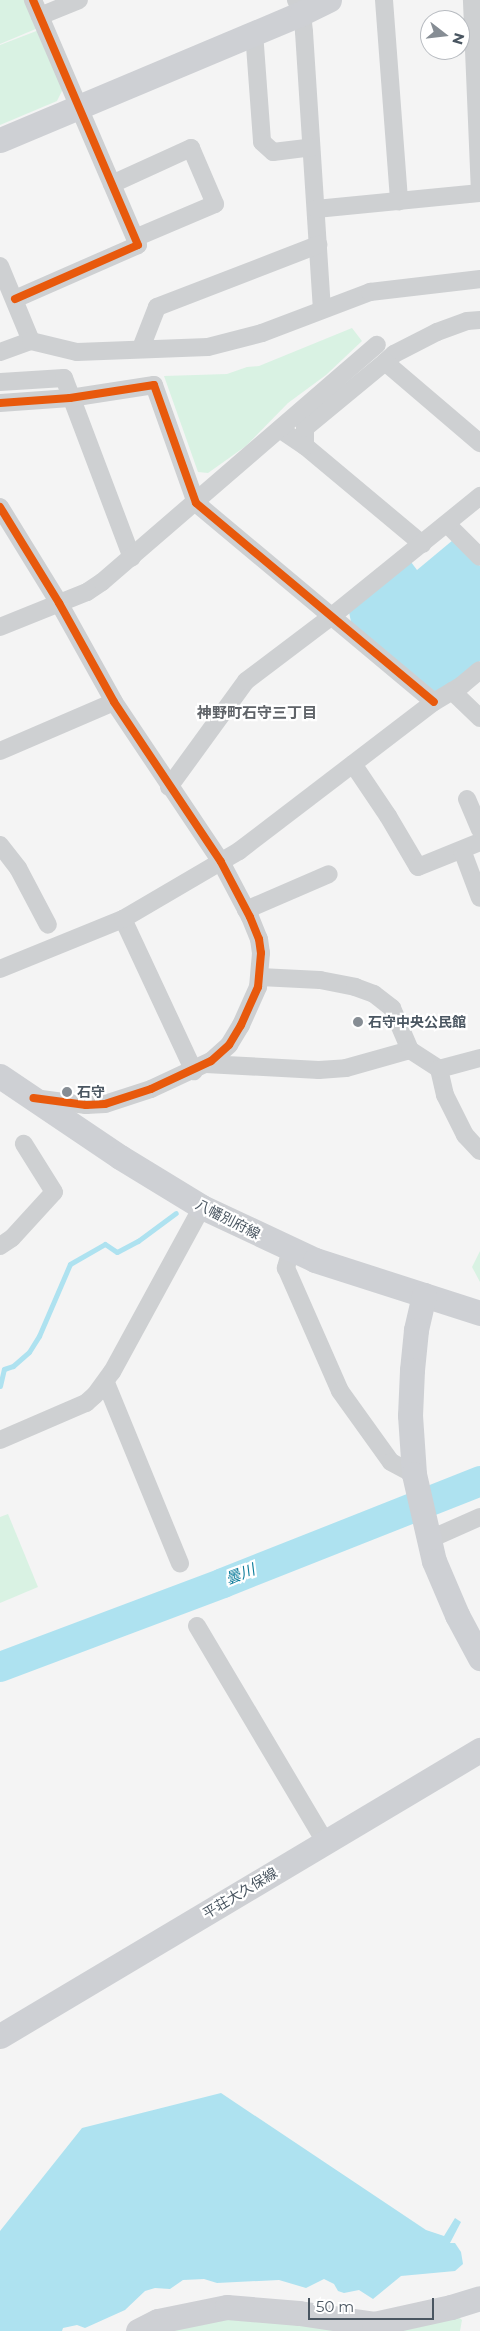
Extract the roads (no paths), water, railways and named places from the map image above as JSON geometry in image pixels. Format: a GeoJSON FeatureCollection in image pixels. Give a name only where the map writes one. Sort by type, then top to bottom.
{"type":"FeatureCollection","features":[{"type":"Feature","properties":{"kind":"main road"},"geometry":{"type":"LineString","coordinates":[[0,140],[254,32],[299,7],[329,0]]}},
{"type":"Feature","properties":{"kind":"main road","name":"八幡別府線"},"geometry":{"type":"LineString","coordinates":[[0,1076],[120,1157],[202,1207],[291,1250],[480,1313]]}},
{"type":"Feature","properties":{"kind":"main road"},"geometry":{"type":"LineString","coordinates":[[424,1295],[416,1330],[412,1370],[410,1415],[414,1474],[428,1540],[449,1598],[480,1658]]}},
{"type":"Feature","properties":{"kind":"main road","name":"平荘大久保線"},"geometry":{"type":"LineString","coordinates":[[0,2036],[480,1750]]}},
{"type":"Feature","properties":{"kind":"main road"},"geometry":{"type":"LineString","coordinates":[[138,2331],[158,2321],[226,2307],[299,2313],[374,2324],[451,2307],[480,2298]]}},
{"type":"Feature","properties":{"kind":"street"},"geometry":{"type":"LineString","coordinates":[[15,299],[138,245],[37,8],[79,0]]}},
{"type":"Feature","properties":{"kind":"street"},"geometry":{"type":"LineString","coordinates":[[384,0],[399,201]]}},
{"type":"Feature","properties":{"kind":"street"},"geometry":{"type":"LineString","coordinates":[[316,209],[480,194],[472,0]]}},
{"type":"Feature","properties":{"kind":"street"},"geometry":{"type":"LineString","coordinates":[[299,7],[316,209],[322,309]]}},
{"type":"Feature","properties":{"kind":"street"},"geometry":{"type":"LineString","coordinates":[[254,32],[262,142],[273,152],[311,147]]}},
{"type":"Feature","properties":{"kind":"street"},"geometry":{"type":"LineString","coordinates":[[112,184],[191,148],[215,204],[135,238]]}},
{"type":"Feature","properties":{"kind":"street"},"geometry":{"type":"LineString","coordinates":[[141,348],[157,307],[318,245]]}},
{"type":"Feature","properties":{"kind":"street"},"geometry":{"type":"LineString","coordinates":[[0,266],[31,341]]}},
{"type":"Feature","properties":{"kind":"street"},"geometry":{"type":"LineString","coordinates":[[0,352],[31,341],[77,352],[141,348],[208,347],[262,333],[370,292],[480,279]]}},
{"type":"Feature","properties":{"kind":"street"},"geometry":{"type":"LineString","coordinates":[[305,446],[305,428],[394,354],[438,332],[467,321],[480,320]]}},
{"type":"Feature","properties":{"kind":"street"},"geometry":{"type":"LineString","coordinates":[[0,627],[87,592],[132,558],[196,504],[377,345]]}},
{"type":"Feature","properties":{"kind":"street"},"geometry":{"type":"LineString","coordinates":[[385,362],[480,443]]}},
{"type":"Feature","properties":{"kind":"street"},"geometry":{"type":"LineString","coordinates":[[0,382],[64,378],[132,558]]}},
{"type":"Feature","properties":{"kind":"street"},"geometry":{"type":"LineString","coordinates":[[0,403],[70,398],[154,385],[196,504],[434,702]]}},
{"type":"Feature","properties":{"kind":"street"},"geometry":{"type":"LineString","coordinates":[[281,430],[305,446],[422,544]]}},
{"type":"Feature","properties":{"kind":"street"},"geometry":{"type":"LineString","coordinates":[[169,787],[246,681],[448,525],[480,496]]}},
{"type":"Feature","properties":{"kind":"street"},"geometry":{"type":"LineString","coordinates":[[0,507],[59,603],[114,702],[169,787],[221,862],[259,939],[261,953],[260,977],[252,1001],[236,1036],[221,1053],[200,1068],[151,1089],[106,1104],[86,1105],[33,1098]]}},
{"type":"Feature","properties":{"kind":"street"},"geometry":{"type":"LineString","coordinates":[[448,525],[480,557]]}},
{"type":"Feature","properties":{"kind":"street"},"geometry":{"type":"LineString","coordinates":[[0,969],[123,919],[239,852],[434,702],[480,670]]}},
{"type":"Feature","properties":{"kind":"street"},"geometry":{"type":"LineString","coordinates":[[452,691],[480,718]]}},
{"type":"Feature","properties":{"kind":"street"},"geometry":{"type":"LineString","coordinates":[[0,751],[114,702]]}},
{"type":"Feature","properties":{"kind":"street"},"geometry":{"type":"LineString","coordinates":[[353,764],[368,784],[418,867],[480,842]]}},
{"type":"Feature","properties":{"kind":"street"},"geometry":{"type":"LineString","coordinates":[[467,799],[480,829]]}},
{"type":"Feature","properties":{"kind":"street"},"geometry":{"type":"LineString","coordinates":[[0,845],[18,868],[48,925]]}},
{"type":"Feature","properties":{"kind":"street"},"geometry":{"type":"LineString","coordinates":[[462,850],[480,898]]}},
{"type":"Feature","properties":{"kind":"street"},"geometry":{"type":"LineString","coordinates":[[246,910],[329,874]]}},
{"type":"Feature","properties":{"kind":"street"},"geometry":{"type":"LineString","coordinates":[[123,919],[200,1068]]}},
{"type":"Feature","properties":{"kind":"street"},"geometry":{"type":"LineString","coordinates":[[260,977],[320,980],[356,987],[374,994],[392,1008],[410,1050],[439,1069],[444,1095],[466,1135],[480,1151]]}},
{"type":"Feature","properties":{"kind":"street"},"geometry":{"type":"LineString","coordinates":[[200,1068],[319,1070],[346,1068],[410,1050]]}},
{"type":"Feature","properties":{"kind":"street"},"geometry":{"type":"LineString","coordinates":[[439,1069],[480,1058]]}},
{"type":"Feature","properties":{"kind":"street"},"geometry":{"type":"LineString","coordinates":[[0,1246],[12,1238],[54,1192],[24,1144]]}},
{"type":"Feature","properties":{"kind":"street"},"geometry":{"type":"LineString","coordinates":[[0,1440],[86,1403],[106,1383],[202,1207]]}},
{"type":"Feature","properties":{"kind":"street"},"geometry":{"type":"LineString","coordinates":[[291,1250],[286,1268],[340,1392],[391,1462],[414,1474]]}},
{"type":"Feature","properties":{"kind":"street"},"geometry":{"type":"LineString","coordinates":[[106,1383],[180,1563]]}},
{"type":"Feature","properties":{"kind":"street"},"geometry":{"type":"LineString","coordinates":[[428,1540],[480,1517]]}},
{"type":"Feature","properties":{"kind":"street"},"geometry":{"type":"LineString","coordinates":[[196,1626],[325,1842]]}},
{"type":"Feature","properties":{"kind":"water"},"geometry":{"type":"Polygon","coordinates":[[[453,540],[480,566],[480,661],[444,691],[434,691],[351,622],[349,612],[411,562],[417,570],[453,540]]]}},
{"type":"Feature","properties":{"kind":"water"},"geometry":{"type":"Polygon","coordinates":[[[221,2093],[426,2230],[444,2236],[455,2218],[461,2222],[450,2243],[455,2243],[461,2252],[463,2264],[455,2271],[401,2276],[373,2299],[359,2290],[344,2293],[338,2291],[334,2284],[324,2279],[306,2288],[279,2280],[217,2283],[204,2279],[183,2280],[170,2289],[155,2288],[145,2291],[125,2310],[85,2328],[77,2325],[63,2328],[62,2331],[0,2331],[0,2231],[82,2128],[221,2093]]]}},
{"type":"Feature","properties":{"kind":"waterway"},"geometry":{"type":"LineString","coordinates":[[0,1386],[4,1369],[13,1366],[29,1352],[39,1336],[70,1264],[105,1244],[117,1252],[138,1241],[176,1213]]}},
{"type":"Feature","properties":{"kind":"waterway","name":"曇川"},"geometry":{"type":"LineString","coordinates":[[0,1667],[223,1583],[480,1481]]}},
{"type":"Feature","properties":{"kind":"place","name":"石守中央公民館"},"geometry":{"type":"Point","coordinates":[358,1022]}},
{"type":"Feature","properties":{"kind":"place","name":"石守"},"geometry":{"type":"Point","coordinates":[67,1092]}},
{"type":"Feature","properties":{"kind":"district","name":"神野町石守三丁目"},"geometry":{"type":"Point","coordinates":[257,713]}}]}
